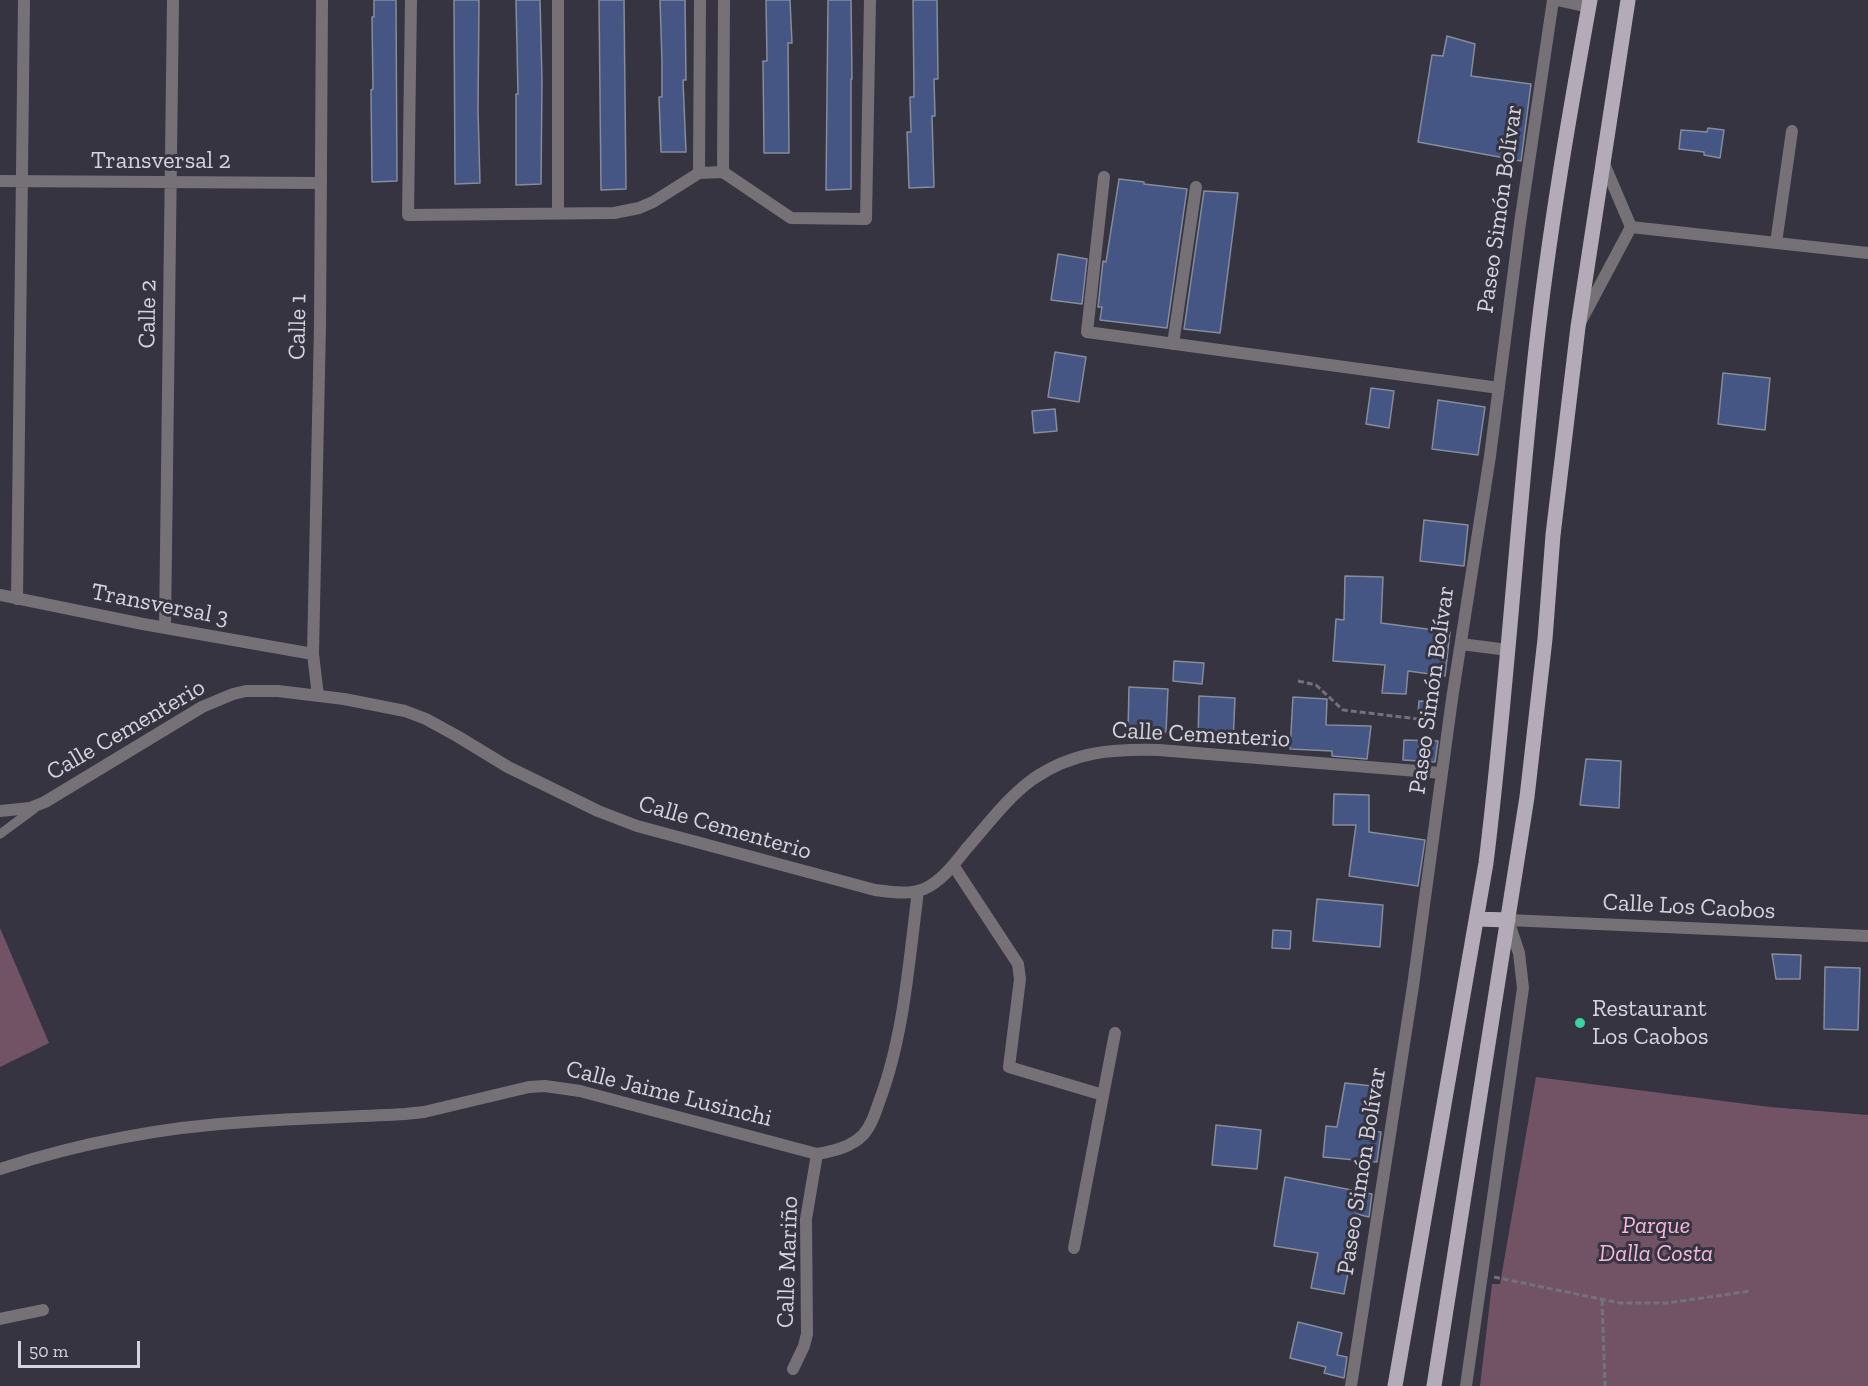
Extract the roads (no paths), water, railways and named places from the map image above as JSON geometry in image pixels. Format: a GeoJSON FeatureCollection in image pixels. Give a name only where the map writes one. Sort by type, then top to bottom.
{"type":"FeatureCollection","features":[{"type":"Feature","properties":{"kind":"main road"},"geometry":{"type":"LineString","coordinates":[[1434,1386],[1527,797],[1545,639],[1553,536],[1578,327],[1628,0]]}},
{"type":"Feature","properties":{"kind":"main road"},"geometry":{"type":"LineString","coordinates":[[1395,1386],[1477,919],[1494,796],[1525,462],[1549,242],[1590,3]]}},
{"type":"Feature","properties":{"kind":"main road"},"geometry":{"type":"LineString","coordinates":[[1477,919],[1508,920]]}},
{"type":"Feature","properties":{"kind":"street"},"geometry":{"type":"LineString","coordinates":[[17,598],[24,0]]}},
{"type":"Feature","properties":{"kind":"street","name":"Calle 2"},"geometry":{"type":"LineString","coordinates":[[165,628],[173,0]]}},
{"type":"Feature","properties":{"kind":"street","name":"Calle 1"},"geometry":{"type":"LineString","coordinates":[[318,696],[313,654],[322,0]]}},
{"type":"Feature","properties":{"kind":"street"},"geometry":{"type":"LineString","coordinates":[[411,0],[408,215],[614,213],[639,208],[653,202],[699,172],[723,172],[791,218],[866,219],[870,0]]}},
{"type":"Feature","properties":{"kind":"street"},"geometry":{"type":"LineString","coordinates":[[558,0],[558,214]]}},
{"type":"Feature","properties":{"kind":"street"},"geometry":{"type":"LineString","coordinates":[[699,172],[700,0]]}},
{"type":"Feature","properties":{"kind":"street"},"geometry":{"type":"LineString","coordinates":[[723,172],[724,0]]}},
{"type":"Feature","properties":{"kind":"street"},"geometry":{"type":"LineString","coordinates":[[1555,0],[1590,3]]}},
{"type":"Feature","properties":{"kind":"street","name":"Paseo Simón Bolívar"},"geometry":{"type":"LineString","coordinates":[[1351,1386],[1413,986],[1449,722],[1499,388],[1520,223],[1555,0]]}},
{"type":"Feature","properties":{"kind":"street"},"geometry":{"type":"LineString","coordinates":[[1776,243],[1792,131]]}},
{"type":"Feature","properties":{"kind":"street"},"geometry":{"type":"LineString","coordinates":[[1602,159],[1631,227]]}},
{"type":"Feature","properties":{"kind":"street"},"geometry":{"type":"LineString","coordinates":[[1104,177],[1087,333],[1499,388]]}},
{"type":"Feature","properties":{"kind":"street","name":"Transversal 2"},"geometry":{"type":"LineString","coordinates":[[0,181],[321,183]]}},
{"type":"Feature","properties":{"kind":"street"},"geometry":{"type":"LineString","coordinates":[[1173,344],[1196,187]]}},
{"type":"Feature","properties":{"kind":"street"},"geometry":{"type":"LineString","coordinates":[[1631,227],[1868,253]]}},
{"type":"Feature","properties":{"kind":"street"},"geometry":{"type":"LineString","coordinates":[[1578,327],[1631,227]]}},
{"type":"Feature","properties":{"kind":"street","name":"Transversal 3"},"geometry":{"type":"LineString","coordinates":[[0,595],[165,628],[313,654]]}},
{"type":"Feature","properties":{"kind":"street"},"geometry":{"type":"LineString","coordinates":[[1461,644],[1508,650]]}},
{"type":"Feature","properties":{"kind":"street","name":"Calle Cementerio"},"geometry":{"type":"LineString","coordinates":[[0,811],[38,806],[182,718],[226,696],[260,690],[379,705],[426,719],[536,782],[597,811],[637,826],[875,890],[895,893],[918,891],[932,885],[953,865],[1003,805],[1034,779],[1071,759],[1101,751],[1159,750],[1442,773]]}},
{"type":"Feature","properties":{"kind":"street"},"geometry":{"type":"LineString","coordinates":[[953,865],[1018,964],[1020,979],[1009,1067],[1103,1095]]}},
{"type":"Feature","properties":{"kind":"street"},"geometry":{"type":"LineString","coordinates":[[817,1154],[833,1151],[855,1141],[872,1123],[897,1045],[918,891]]}},
{"type":"Feature","properties":{"kind":"street"},"geometry":{"type":"LineString","coordinates":[[1466,1386],[1484,1275],[1523,988],[1519,953],[1508,920]]}},
{"type":"Feature","properties":{"kind":"street","name":"Calle Los Caobos"},"geometry":{"type":"LineString","coordinates":[[1508,920],[1868,936]]}},
{"type":"Feature","properties":{"kind":"street"},"geometry":{"type":"LineString","coordinates":[[1074,1248],[1115,1033]]}},
{"type":"Feature","properties":{"kind":"street","name":"Calle Jaime Lusinchi"},"geometry":{"type":"LineString","coordinates":[[0,1169],[72,1147],[163,1130],[245,1122],[415,1113],[529,1087],[545,1086],[580,1091],[817,1154]]}},
{"type":"Feature","properties":{"kind":"street","name":"Calle Mariño"},"geometry":{"type":"LineString","coordinates":[[793,1369],[807,1334],[806,1219],[817,1154]]}},
{"type":"Feature","properties":{"kind":"street"},"geometry":{"type":"LineString","coordinates":[[0,1319],[43,1310]]}},
{"type":"Feature","properties":{"kind":"lane"},"geometry":{"type":"LineString","coordinates":[[0,834],[38,806]]}},
{"type":"Feature","properties":{"kind":"place","name":"Restaurant Los Caobos"},"geometry":{"type":"Point","coordinates":[1580,1023]}},
{"type":"Feature","properties":{"kind":"park label","name":"Parque Dalla Costa"},"geometry":{"type":"Point","coordinates":[1656,1240]}}]}
